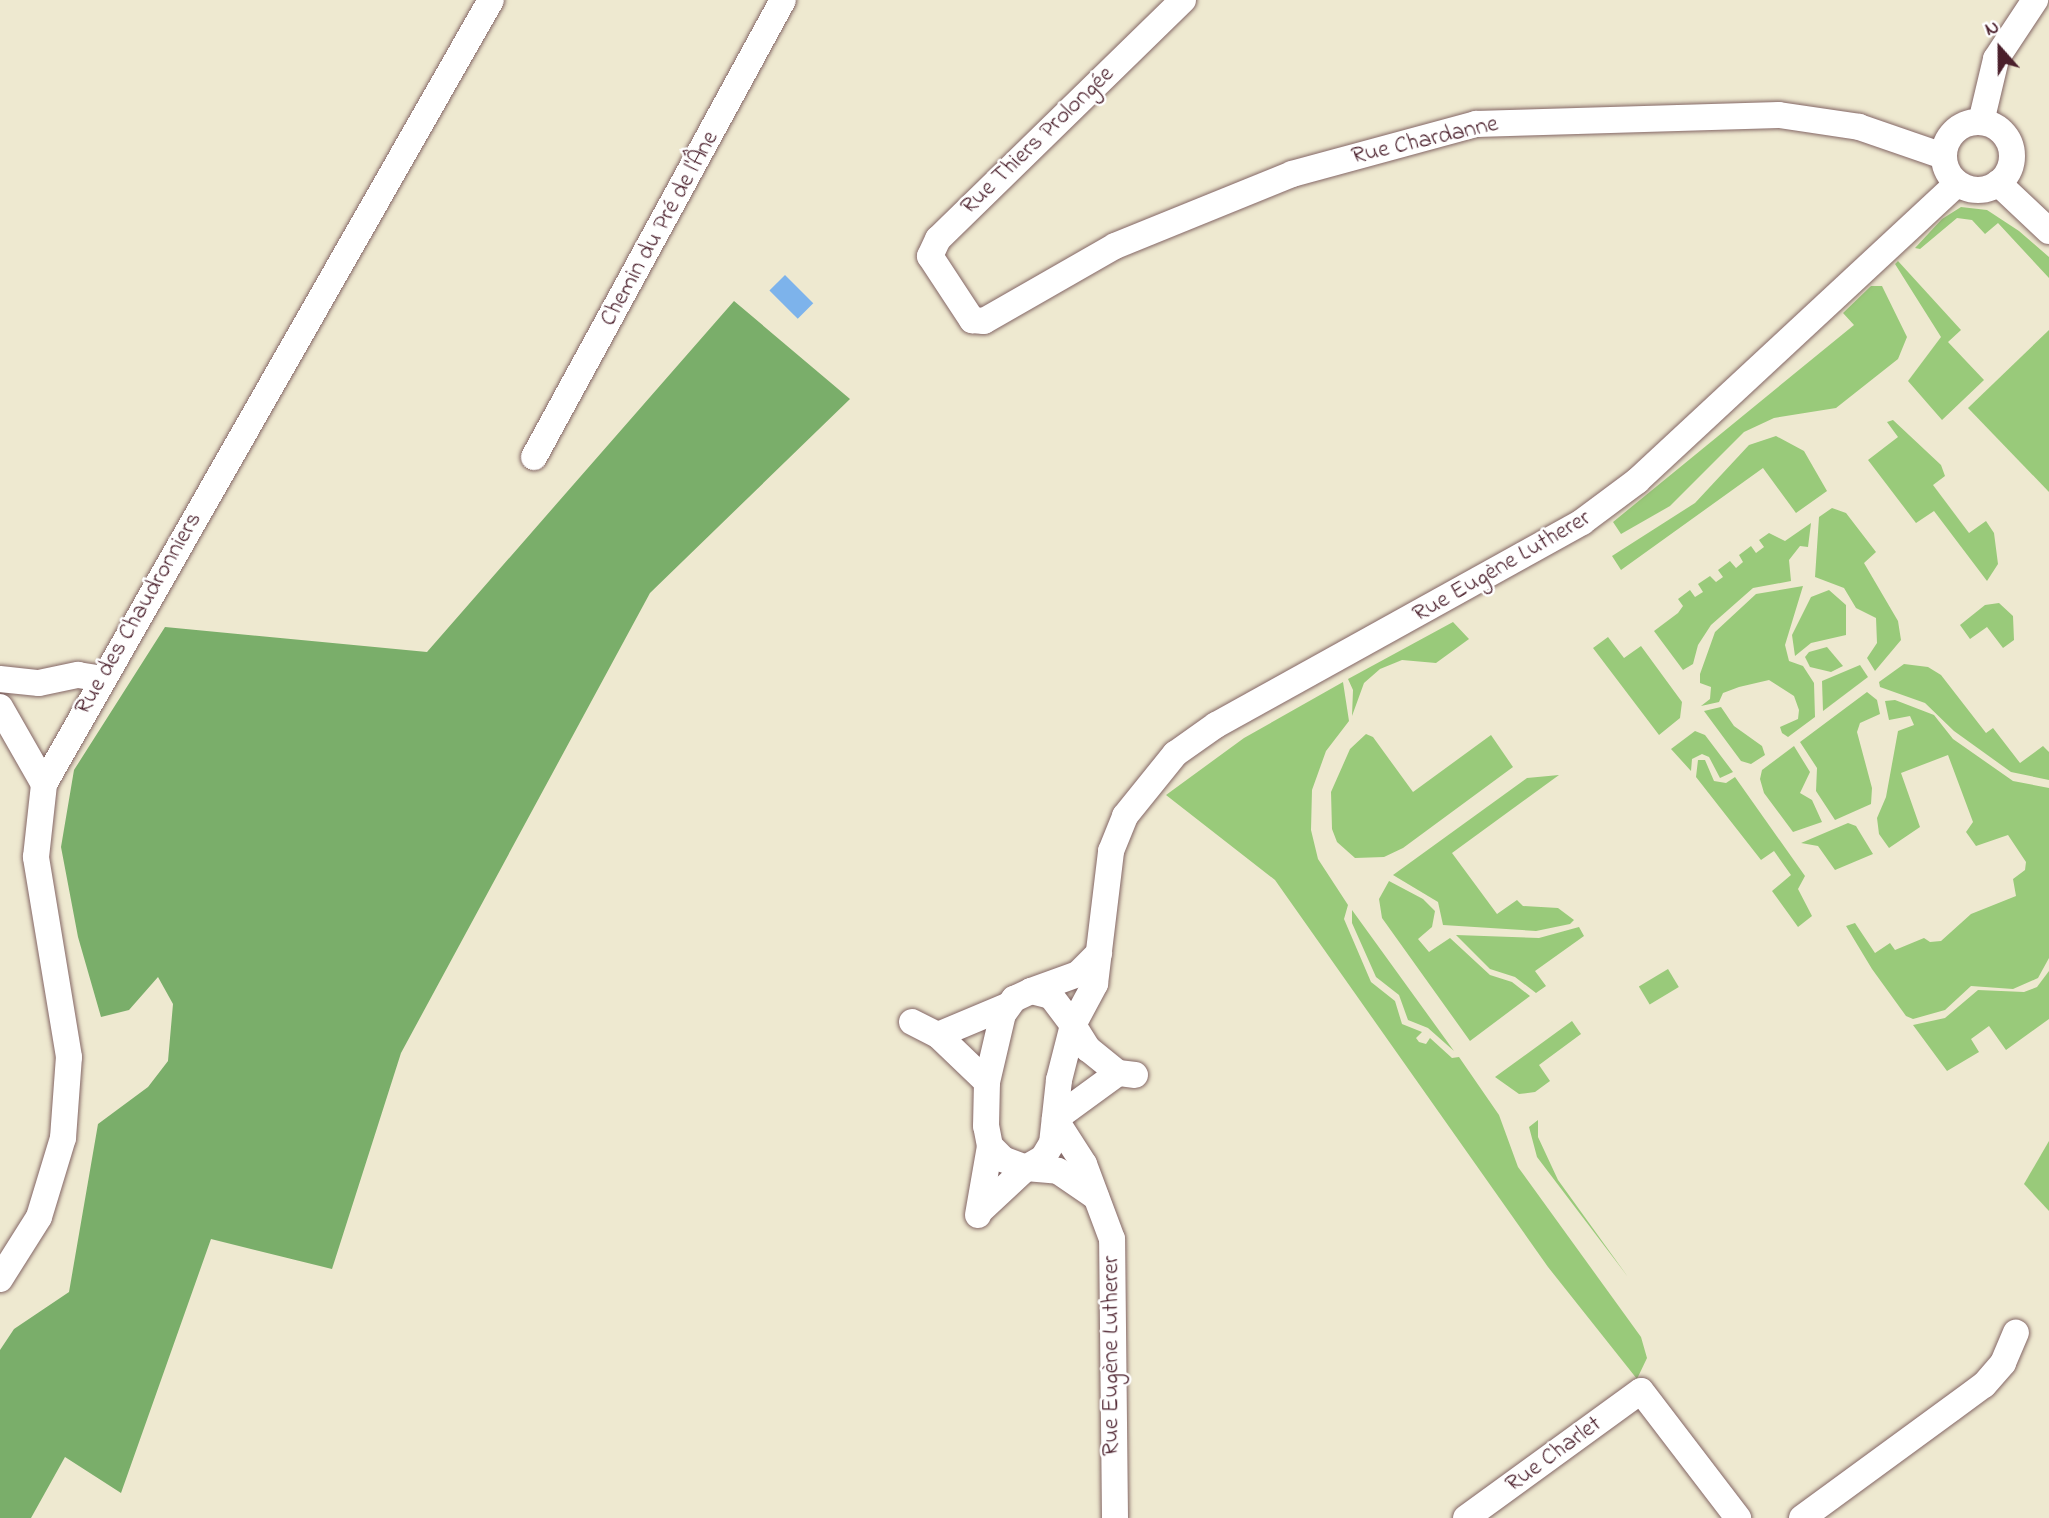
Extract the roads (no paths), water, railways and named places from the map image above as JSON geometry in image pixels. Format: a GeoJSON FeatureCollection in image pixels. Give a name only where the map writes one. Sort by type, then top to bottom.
{"type":"FeatureCollection","features":[{"type":"Feature","properties":{"kind":"street","name":"Rue des Chaudronniers"},"geometry":{"type":"LineString","coordinates":[[0,1279],[38,1217],[62,1138],[69,1057],[36,857],[44,784],[102,678],[491,0]]}},
{"type":"Feature","properties":{"kind":"street","name":"Chemin du Pré de l'Âne"},"geometry":{"type":"LineString","coordinates":[[534,457],[783,0]]}},
{"type":"Feature","properties":{"kind":"street","name":"Rue Thiers Prolongée"},"geometry":{"type":"LineString","coordinates":[[951,292],[930,256],[938,239],[1183,0]]}},
{"type":"Feature","properties":{"kind":"street"},"geometry":{"type":"LineString","coordinates":[[1981,122],[1996,59],[2035,0]]}},
{"type":"Feature","properties":{"kind":"street","name":"Rue Chardanne"},"geometry":{"type":"LineString","coordinates":[[951,292],[972,320],[984,321],[1115,246],[1292,174],[1476,124],[1779,115],[1859,127],[1943,156]]}},
{"type":"Feature","properties":{"kind":"street"},"geometry":{"type":"LineString","coordinates":[[1970,122],[1981,122],[2002,132],[2012,153],[2011,164],[1998,183],[1978,191],[1957,184],[1947,172],[1943,156],[1951,134],[1970,122]]}},
{"type":"Feature","properties":{"kind":"street"},"geometry":{"type":"LineString","coordinates":[[1998,183],[2049,231]]}},
{"type":"Feature","properties":{"kind":"street","name":"Rue Eugène Lutherer"},"geometry":{"type":"LineString","coordinates":[[990,1146],[978,1215],[1026,1168],[1043,1158],[1052,1143],[1059,1080],[1073,1025],[1095,984],[1111,851],[1125,816],[1175,754],[1216,725],[1582,522],[1637,481],[1957,184]]}},
{"type":"Feature","properties":{"kind":"street"},"geometry":{"type":"LineString","coordinates":[[0,679],[38,683],[78,676],[102,678]]}},
{"type":"Feature","properties":{"kind":"street"},"geometry":{"type":"LineString","coordinates":[[0,707],[44,784]]}},
{"type":"Feature","properties":{"kind":"street"},"geometry":{"type":"LineString","coordinates":[[937,1035],[1007,1006],[1031,992],[1078,974],[1100,953]]}},
{"type":"Feature","properties":{"kind":"street"},"geometry":{"type":"LineString","coordinates":[[1031,992],[1051,996],[1088,1049],[1126,1074],[1055,1119]]}},
{"type":"Feature","properties":{"kind":"street"},"geometry":{"type":"LineString","coordinates":[[1007,1006],[988,1082],[990,1146],[1003,1159],[1026,1168],[1058,1171],[1096,1197]]}},
{"type":"Feature","properties":{"kind":"street"},"geometry":{"type":"LineString","coordinates":[[912,1022],[937,1035],[988,1082]]}},
{"type":"Feature","properties":{"kind":"street","name":"Rue Eugène Lutherer"},"geometry":{"type":"LineString","coordinates":[[1055,1119],[1084,1164],[1112,1239],[1115,1518]]}},
{"type":"Feature","properties":{"kind":"street"},"geometry":{"type":"LineString","coordinates":[[1802,1518],[1984,1385],[2003,1363],[2016,1333]]}},
{"type":"Feature","properties":{"kind":"street","name":"Rue Charlet"},"geometry":{"type":"LineString","coordinates":[[1466,1518],[1641,1391],[1738,1518]]}},
{"type":"Feature","properties":{"kind":"water"},"geometry":{"type":"Polygon","coordinates":[[[785,275],[813,303],[798,319],[769,291],[785,275]]]}}]}
